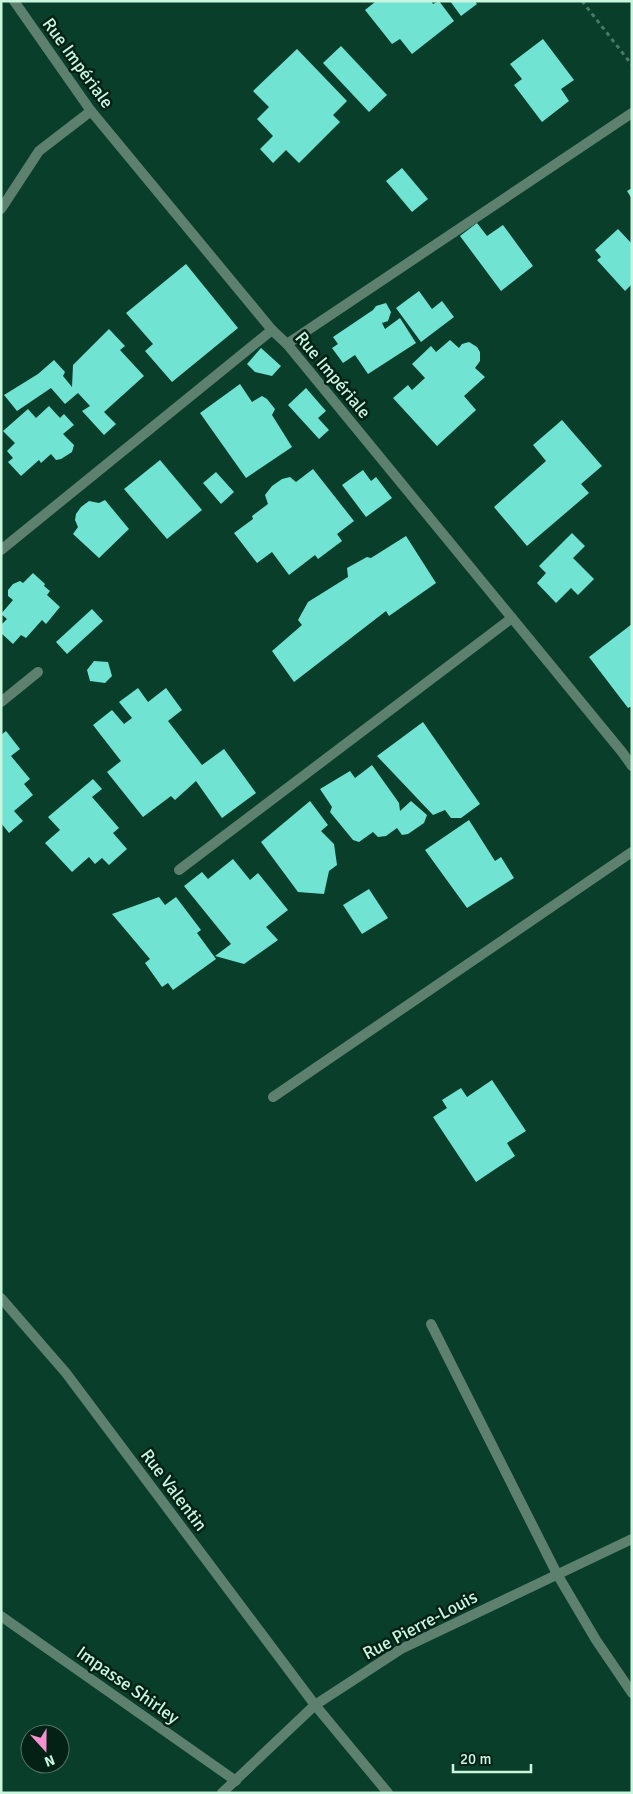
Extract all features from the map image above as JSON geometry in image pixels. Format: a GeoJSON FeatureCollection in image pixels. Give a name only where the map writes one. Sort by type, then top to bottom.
{"type":"FeatureCollection","features":[{"type":"Feature","properties":{"kind":"street","name":"Rue Impériale"},"geometry":{"type":"LineString","coordinates":[[14,1],[91,111],[272,330],[287,344],[632,766]]}},
{"type":"Feature","properties":{"kind":"street"},"geometry":{"type":"LineString","coordinates":[[1,209],[39,151],[91,111]]}},
{"type":"Feature","properties":{"kind":"street"},"geometry":{"type":"LineString","coordinates":[[287,344],[632,113]]}},
{"type":"Feature","properties":{"kind":"street"},"geometry":{"type":"LineString","coordinates":[[1,550],[272,330]]}},
{"type":"Feature","properties":{"kind":"street"},"geometry":{"type":"LineString","coordinates":[[179,870],[512,618]]}},
{"type":"Feature","properties":{"kind":"street"},"geometry":{"type":"LineString","coordinates":[[1,702],[38,672]]}},
{"type":"Feature","properties":{"kind":"street"},"geometry":{"type":"LineString","coordinates":[[273,1097],[632,852]]}},
{"type":"Feature","properties":{"kind":"street","name":"Rue Valentin"},"geometry":{"type":"LineString","coordinates":[[1,1298],[66,1373],[315,1705],[388,1793]]}},
{"type":"Feature","properties":{"kind":"street"},"geometry":{"type":"LineString","coordinates":[[431,1324],[557,1574],[596,1640],[632,1693]]}},
{"type":"Feature","properties":{"kind":"street","name":"Rue Pierre-Louis"},"geometry":{"type":"LineString","coordinates":[[222,1793],[315,1705],[401,1649],[632,1538]]}},
{"type":"Feature","properties":{"kind":"street","name":"Impasse Shirley"},"geometry":{"type":"LineString","coordinates":[[1,1616],[236,1781]]}},
{"type":"Feature","properties":{"kind":"path"},"geometry":{"type":"LineString","coordinates":[[582,1],[632,65]]}},
{"type":"Feature","properties":{"kind":"building"},"geometry":{"type":"Polygon","coordinates":[[[374,1],[431,1],[433,4],[439,1],[454,21],[412,54],[400,39],[392,44],[365,10],[374,1]]]}},
{"type":"Feature","properties":{"kind":"building"},"geometry":{"type":"Polygon","coordinates":[[[450,1],[475,1],[477,4],[461,16],[450,1]]]}},
{"type":"Feature","properties":{"kind":"building"},"geometry":{"type":"Polygon","coordinates":[[[543,39],[574,80],[561,89],[569,101],[542,122],[514,85],[522,79],[510,64],[543,39]]]}},
{"type":"Feature","properties":{"kind":"building"},"geometry":{"type":"Polygon","coordinates":[[[341,46],[387,95],[369,112],[323,63],[341,46]]]}},
{"type":"Feature","properties":{"kind":"building"},"geometry":{"type":"Polygon","coordinates":[[[297,49],[347,101],[333,115],[340,122],[299,163],[286,150],[273,163],[260,149],[273,136],[257,119],[269,107],[253,91],[297,49]]]}},
{"type":"Feature","properties":{"kind":"building"},"geometry":{"type":"Polygon","coordinates":[[[402,168],[428,199],[412,212],[386,181],[402,168]]]}},
{"type":"Feature","properties":{"kind":"building"},"geometry":{"type":"Polygon","coordinates":[[[632,188],[632,199],[627,191],[632,188]]]}},
{"type":"Feature","properties":{"kind":"building"},"geometry":{"type":"Polygon","coordinates":[[[477,223],[487,236],[503,225],[533,266],[501,291],[460,236],[477,223]]]}},
{"type":"Feature","properties":{"kind":"building"},"geometry":{"type":"Polygon","coordinates":[[[618,229],[632,244],[632,284],[625,291],[597,260],[601,257],[595,250],[618,229]]]}},
{"type":"Feature","properties":{"kind":"building"},"geometry":{"type":"Polygon","coordinates":[[[186,264],[238,328],[172,382],[145,351],[153,344],[126,313],[186,264]]]}},
{"type":"Feature","properties":{"kind":"building"},"geometry":{"type":"Polygon","coordinates":[[[419,291],[432,309],[442,301],[454,317],[421,342],[396,308],[419,291]]]}},
{"type":"Feature","properties":{"kind":"building"},"geometry":{"type":"Polygon","coordinates":[[[386,303],[391,312],[388,321],[382,323],[385,329],[400,318],[416,343],[368,374],[355,355],[343,363],[332,348],[338,344],[333,337],[376,306],[386,303]]]}},
{"type":"Feature","properties":{"kind":"building"},"geometry":{"type":"Polygon","coordinates":[[[109,329],[125,346],[120,350],[144,376],[104,412],[116,424],[104,435],[82,411],[90,406],[78,393],[65,404],[51,388],[17,411],[4,395],[38,374],[54,360],[65,372],[63,376],[72,387],[73,365],[109,329]]]}},
{"type":"Feature","properties":{"kind":"building"},"geometry":{"type":"Polygon","coordinates":[[[450,340],[459,348],[462,344],[469,342],[477,347],[480,352],[480,361],[475,368],[485,377],[464,396],[476,410],[437,446],[393,398],[408,385],[412,390],[425,378],[412,364],[431,346],[436,352],[450,340]]]}},
{"type":"Feature","properties":{"kind":"building"},"geometry":{"type":"Polygon","coordinates":[[[261,348],[281,366],[272,376],[255,372],[247,364],[261,348]]]}},
{"type":"Feature","properties":{"kind":"building"},"geometry":{"type":"Polygon","coordinates":[[[240,384],[252,402],[262,396],[267,399],[275,409],[272,415],[292,447],[246,478],[200,413],[240,384]]]}},
{"type":"Feature","properties":{"kind":"building"},"geometry":{"type":"Polygon","coordinates":[[[306,388],[326,411],[318,418],[329,430],[319,439],[288,405],[306,388]]]}},
{"type":"Feature","properties":{"kind":"building"},"geometry":{"type":"Polygon","coordinates":[[[49,406],[60,418],[64,414],[74,425],[63,434],[74,445],[72,452],[56,460],[51,454],[41,463],[39,460],[21,476],[8,462],[13,458],[7,451],[15,443],[3,431],[28,409],[36,418],[49,406]]]}},
{"type":"Feature","properties":{"kind":"building"},"geometry":{"type":"Polygon","coordinates":[[[562,420],[602,466],[581,484],[589,493],[527,546],[494,507],[546,461],[533,445],[562,420]]]}},
{"type":"Feature","properties":{"kind":"building"},"geometry":{"type":"Polygon","coordinates":[[[160,460],[202,510],[167,539],[124,489],[160,460]]]}},
{"type":"Feature","properties":{"kind":"building"},"geometry":{"type":"Polygon","coordinates":[[[313,469],[354,521],[337,534],[342,541],[318,559],[315,555],[289,575],[272,552],[257,563],[234,533],[253,519],[252,516],[268,504],[265,495],[272,486],[282,479],[290,477],[296,482],[313,469]]]}},
{"type":"Feature","properties":{"kind":"building"},"geometry":{"type":"Polygon","coordinates":[[[363,470],[371,481],[376,477],[392,498],[366,517],[342,485],[363,470]]]}},
{"type":"Feature","properties":{"kind":"building"},"geometry":{"type":"Polygon","coordinates":[[[216,472],[234,492],[221,504],[203,483],[216,472]]]}},
{"type":"Feature","properties":{"kind":"building"},"geometry":{"type":"Polygon","coordinates":[[[105,500],[129,529],[99,558],[73,534],[78,527],[75,520],[76,514],[81,507],[89,501],[99,503],[105,500]]]}},
{"type":"Feature","properties":{"kind":"building"},"geometry":{"type":"Polygon","coordinates":[[[572,533],[585,546],[573,558],[594,579],[578,595],[571,588],[556,603],[537,583],[546,573],[539,566],[572,533]]]}},
{"type":"Feature","properties":{"kind":"building"},"geometry":{"type":"Polygon","coordinates":[[[406,536],[436,583],[389,616],[386,611],[294,682],[272,651],[302,625],[298,620],[308,602],[348,577],[347,568],[367,557],[371,558],[406,536]]]}},
{"type":"Feature","properties":{"kind":"building"},"geometry":{"type":"Polygon","coordinates":[[[33,573],[50,591],[47,595],[60,607],[46,624],[42,620],[26,638],[21,635],[13,644],[1,633],[1,625],[7,619],[1,614],[13,600],[8,596],[8,590],[13,584],[20,581],[23,583],[33,573]]]}},
{"type":"Feature","properties":{"kind":"building"},"geometry":{"type":"Polygon","coordinates":[[[92,609],[103,621],[67,654],[56,642],[92,609]]]}},
{"type":"Feature","properties":{"kind":"building"},"geometry":{"type":"Polygon","coordinates":[[[632,624],[632,706],[628,708],[589,657],[632,624]]]}},
{"type":"Feature","properties":{"kind":"building"},"geometry":{"type":"Polygon","coordinates":[[[94,661],[108,662],[112,676],[105,683],[90,681],[87,670],[94,661]]]}},
{"type":"Feature","properties":{"kind":"building"},"geometry":{"type":"Polygon","coordinates":[[[138,688],[148,702],[166,688],[182,710],[168,721],[202,765],[224,749],[256,793],[222,818],[196,781],[175,800],[171,796],[143,817],[107,772],[121,761],[93,725],[112,710],[124,724],[132,718],[119,702],[138,688]]]}},
{"type":"Feature","properties":{"kind":"building"},"geometry":{"type":"Polygon","coordinates":[[[423,722],[480,804],[461,818],[451,818],[445,810],[433,815],[377,756],[423,722]]]}},
{"type":"Feature","properties":{"kind":"building"},"geometry":{"type":"Polygon","coordinates":[[[6,731],[20,749],[11,756],[30,779],[24,784],[33,795],[14,811],[23,821],[9,833],[1,823],[1,735],[6,731]]]}},
{"type":"Feature","properties":{"kind":"building"},"geometry":{"type":"Polygon","coordinates":[[[372,765],[399,803],[400,811],[411,801],[427,815],[424,823],[408,834],[402,835],[397,828],[386,836],[378,837],[373,832],[359,842],[353,840],[330,812],[332,807],[320,789],[350,771],[355,778],[372,765]]]}},
{"type":"Feature","properties":{"kind":"building"},"geometry":{"type":"Polygon","coordinates":[[[93,779],[102,789],[92,797],[119,828],[113,833],[127,849],[109,865],[102,858],[95,864],[89,857],[72,872],[45,843],[60,830],[48,817],[93,779]]]}},
{"type":"Feature","properties":{"kind":"building"},"geometry":{"type":"Polygon","coordinates":[[[310,801],[328,825],[321,831],[334,844],[337,865],[329,871],[324,894],[298,892],[261,842],[310,801]]]}},
{"type":"Feature","properties":{"kind":"building"},"geometry":{"type":"Polygon","coordinates":[[[469,820],[495,861],[501,857],[514,878],[467,908],[425,850],[469,820]]]}},
{"type":"Feature","properties":{"kind":"building"},"geometry":{"type":"Polygon","coordinates":[[[233,859],[250,880],[258,873],[288,910],[266,927],[278,940],[244,964],[215,956],[231,944],[184,886],[202,872],[208,879],[233,859]]]}},
{"type":"Feature","properties":{"kind":"building"},"geometry":{"type":"Polygon","coordinates":[[[369,889],[388,918],[362,934],[343,905],[369,889]]]}},
{"type":"Feature","properties":{"kind":"building"},"geometry":{"type":"Polygon","coordinates":[[[159,897],[165,905],[176,897],[201,930],[197,933],[216,959],[173,990],[168,983],[162,987],[145,963],[150,959],[112,914],[159,897]]]}},
{"type":"Feature","properties":{"kind":"building"},"geometry":{"type":"Polygon","coordinates":[[[492,1080],[526,1131],[507,1143],[515,1156],[476,1182],[433,1117],[447,1108],[442,1100],[461,1088],[467,1097],[492,1080]]]}}]}
